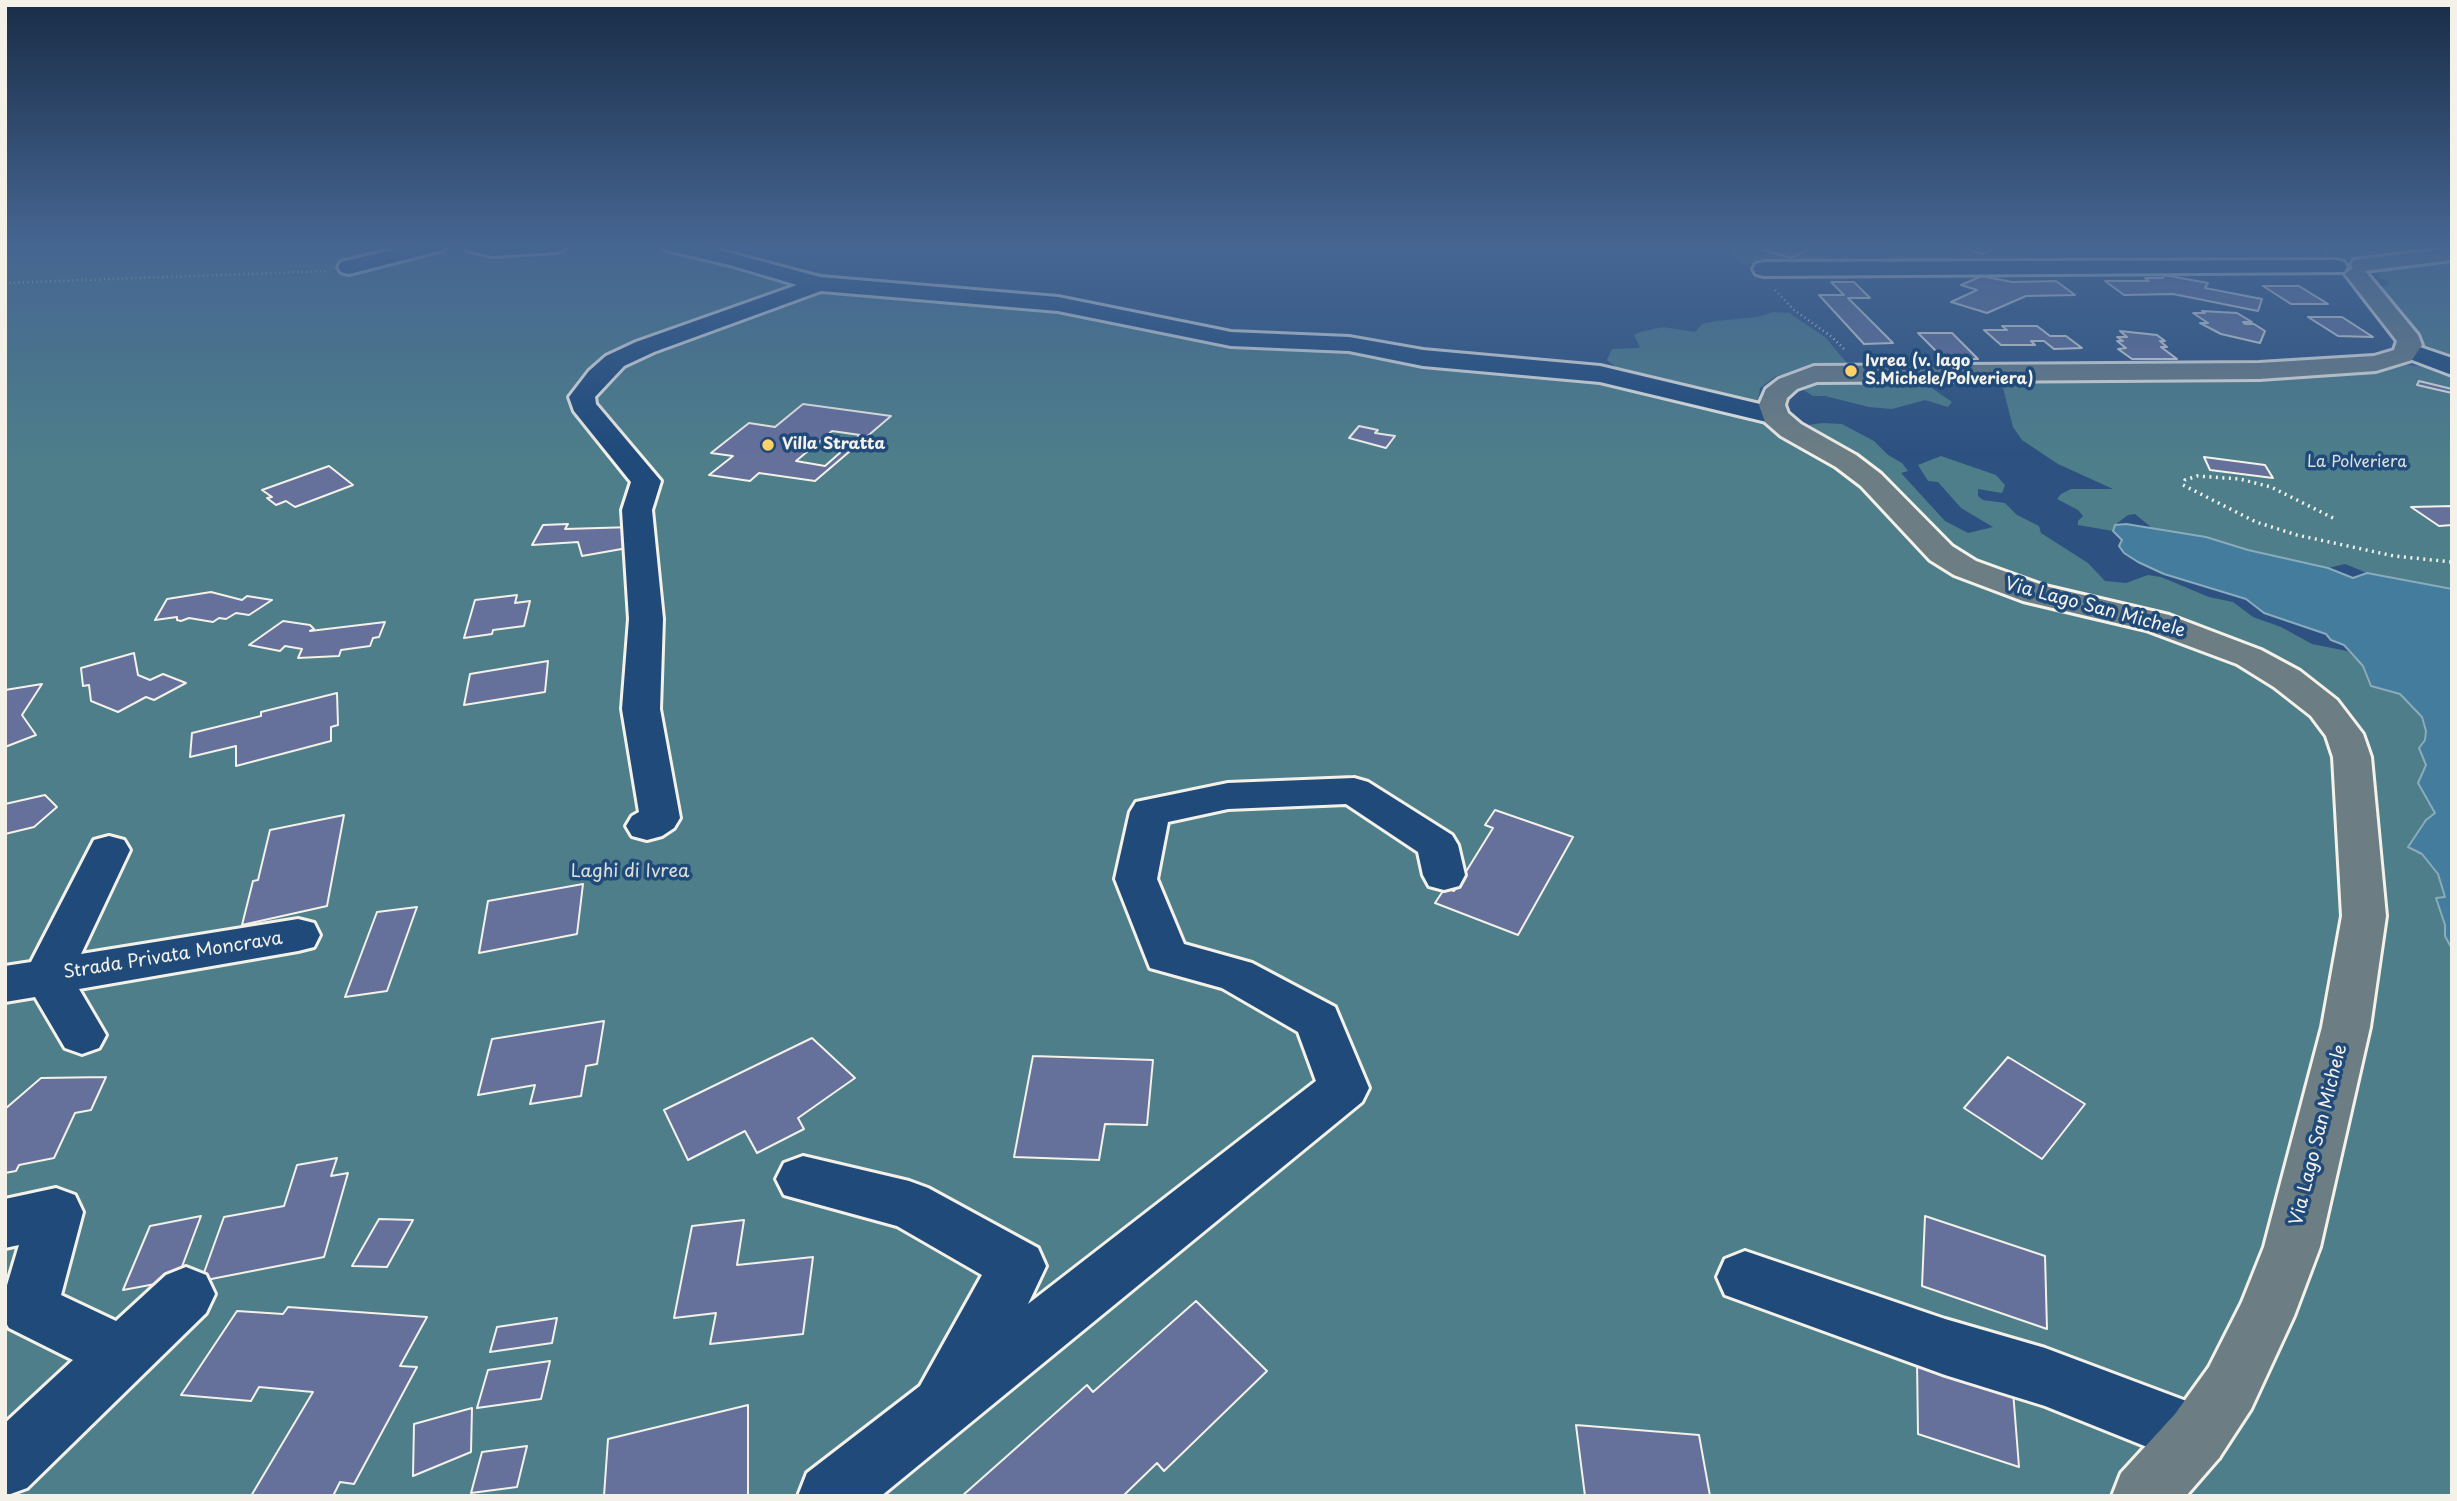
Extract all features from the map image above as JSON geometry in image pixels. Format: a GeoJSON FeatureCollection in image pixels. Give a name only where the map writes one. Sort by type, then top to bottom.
{"type":"FeatureCollection","features":[{"type":"Feature","properties":{"kind":"main road"},"geometry":{"type":"LineString","coordinates":[[1775,416],[1772,405],[1775,395],[1798,379],[1814,374],[2271,370],[2376,363],[2403,355],[2410,345],[2409,340],[2388,316]]}},
{"type":"Feature","properties":{"kind":"main road","name":"Via Lago San Michele"},"geometry":{"type":"LineString","coordinates":[[1775,416],[1791,430],[1846,461],[1871,480],[1941,553],[1965,568],[2035,594],[2157,622],[2249,657],[2287,679],[2324,708],[2344,734],[2352,757],[2364,916],[2346,1027],[2292,1247],[2265,1316],[2230,1388],[2197,1436],[2144,1496]]}},
{"type":"Feature","properties":{"kind":"street"},"geometry":{"type":"LineString","coordinates":[[647,826],[660,818],[641,709],[646,619],[637,510],[646,481],[583,405],[582,397],[598,376],[615,361],[645,347],[734,316]]}},
{"type":"Feature","properties":{"kind":"street"},"geometry":{"type":"LineString","coordinates":[[1118,316],[1231,339],[1349,344],[1423,358],[1600,374],[1775,416]]}},
{"type":"Feature","properties":{"kind":"street"},"geometry":{"type":"LineString","coordinates":[[2408,351],[2452,367]]}},
{"type":"Feature","properties":{"kind":"street"},"geometry":{"type":"LineString","coordinates":[[830,1496],[1343,1088],[1318,1020],[1236,975],[1166,956],[1136,879],[1150,812],[1228,796],[1353,791],[1437,845],[1444,875]]}},
{"type":"Feature","properties":{"kind":"street","name":"Strada Privata Moncrava"},"geometry":{"type":"LineString","coordinates":[[26,980],[109,850]]}},
{"type":"Feature","properties":{"kind":"street","name":"Strada Privata Moncrava"},"geometry":{"type":"LineString","coordinates":[[26,980],[298,935]]}},
{"type":"Feature","properties":{"kind":"street","name":"Strada Privata Moncrava"},"geometry":{"type":"LineString","coordinates":[[26,980],[82,1035]]}},
{"type":"Feature","properties":{"kind":"street"},"geometry":{"type":"LineString","coordinates":[[803,1179],[909,1205],[1018,1266],[940,1409]]}},
{"type":"Feature","properties":{"kind":"street"},"geometry":{"type":"LineString","coordinates":[[5,1224],[56,1212],[29,1310],[124,1354]]}},
{"type":"Feature","properties":{"kind":"street"},"geometry":{"type":"LineString","coordinates":[[1745,1277],[1945,1347],[2045,1377],[2197,1436]]}},
{"type":"Feature","properties":{"kind":"street"},"geometry":{"type":"LineString","coordinates":[[5,1466],[186,1294]]}},
{"type":"Feature","properties":{"kind":"path"},"geometry":{"type":"LineString","coordinates":[[1803,316],[1832,337],[1869,374]]}},
{"type":"Feature","properties":{"kind":"path"},"geometry":{"type":"LineString","coordinates":[[2333,518],[2271,487],[2240,479],[2197,476],[2185,480],[2183,485],[2256,522],[2285,532],[2394,556],[2452,562]]}},
{"type":"Feature","properties":{"kind":"green space","name":"Laghi di Ivrea"},"geometry":{"type":"Polygon","coordinates":[[[5,316],[1118,316],[1214,330],[1556,361],[1629,377],[1607,360],[1612,349],[1639,348],[1634,335],[1640,332],[1663,327],[1695,332],[1702,324],[1716,321],[1794,316],[1825,337],[1852,369],[1806,370],[1776,376],[1760,388],[1758,402],[1753,406],[1801,426],[1842,424],[1874,441],[1888,455],[1902,463],[1908,471],[1901,473],[1945,521],[1968,533],[1993,527],[1961,508],[1938,482],[1928,481],[1918,465],[1941,456],[1996,475],[2005,485],[2002,493],[1978,489],[1978,496],[1983,500],[2005,503],[2017,515],[2039,526],[2041,533],[2088,563],[2105,581],[2126,583],[2148,575],[2161,577],[2209,597],[2233,602],[2253,617],[2281,627],[2312,644],[2347,651],[2363,666],[2371,686],[2400,694],[2422,717],[2426,731],[2425,740],[2419,749],[2426,765],[2418,783],[2435,813],[2452,862],[2452,1496],[5,1496],[5,316]]]}},
{"type":"Feature","properties":{"kind":"green space"},"geometry":{"type":"Polygon","coordinates":[[[2396,316],[2452,316],[2452,362],[2418,348],[2396,316]]]}},
{"type":"Feature","properties":{"kind":"green space","name":"La Polveriera"},"geometry":{"type":"Polygon","coordinates":[[[2397,364],[2452,369],[2452,589],[2367,573],[2345,564],[2328,568],[2248,550],[2206,537],[2168,533],[2152,528],[2135,514],[2128,515],[2115,525],[2113,531],[2078,525],[2083,516],[2078,510],[2057,499],[2061,494],[2071,489],[2113,489],[2058,464],[2022,440],[2013,427],[2001,380],[2397,364]]]}},
{"type":"Feature","properties":{"kind":"green space"},"geometry":{"type":"Polygon","coordinates":[[[1858,379],[1881,386],[1904,388],[1907,383],[1926,384],[1952,402],[1948,407],[1925,400],[1892,409],[1869,407],[1825,396],[1813,396],[1799,387],[1819,381],[1858,379]]]}},
{"type":"Feature","properties":{"kind":"water"},"geometry":{"type":"Polygon","coordinates":[[[2126,524],[2206,537],[2248,550],[2328,568],[2353,578],[2367,573],[2452,589],[2452,949],[2445,936],[2445,925],[2436,898],[2445,897],[2438,874],[2422,854],[2408,847],[2426,820],[2435,813],[2418,783],[2426,765],[2419,748],[2425,740],[2426,731],[2422,717],[2400,694],[2371,686],[2363,666],[2344,645],[2331,640],[2326,634],[2264,613],[2246,599],[2164,574],[2124,553],[2119,546],[2122,540],[2113,531],[2115,525],[2126,524]]]}},
{"type":"Feature","properties":{"kind":"building"},"geometry":{"type":"Polygon","coordinates":[[[1838,316],[1866,316],[1893,343],[1864,344],[1838,316]]]}},
{"type":"Feature","properties":{"kind":"building"},"geometry":{"type":"Polygon","coordinates":[[[2198,316],[2242,316],[2252,322],[2243,322],[2245,324],[2254,324],[2265,331],[2260,343],[2221,334],[2200,323],[2208,323],[2198,316]]]}},
{"type":"Feature","properties":{"kind":"building"},"geometry":{"type":"Polygon","coordinates":[[[2308,317],[2342,317],[2373,337],[2338,336],[2308,317]]]}},
{"type":"Feature","properties":{"kind":"building"},"geometry":{"type":"Polygon","coordinates":[[[2002,326],[2037,326],[2050,336],[2066,336],[2082,348],[2054,349],[2044,341],[2031,341],[2035,345],[2001,345],[1984,330],[2007,330],[2002,326]]]}},
{"type":"Feature","properties":{"kind":"building"},"geometry":{"type":"Polygon","coordinates":[[[2120,331],[2157,335],[2165,341],[2160,341],[2167,347],[2161,347],[2177,359],[2132,359],[2118,349],[2126,348],[2117,341],[2123,341],[2117,337],[2127,337],[2120,331]]]}},
{"type":"Feature","properties":{"kind":"building"},"geometry":{"type":"Polygon","coordinates":[[[1918,333],[1952,333],[1978,359],[1944,359],[1918,333]]]}},
{"type":"Feature","properties":{"kind":"building"},"geometry":{"type":"Polygon","coordinates":[[[2419,381],[2452,389],[2452,393],[2417,385],[2419,381]]]}},
{"type":"Feature","properties":{"kind":"building","name":"Villa Stratta"},"geometry":{"type":"Polygon","coordinates":[[[803,404],[891,416],[815,481],[759,473],[750,481],[709,475],[733,456],[711,453],[749,423],[775,427],[803,404]],[[832,431],[796,461],[825,466],[860,435],[832,431]]]}},
{"type":"Feature","properties":{"kind":"building"},"geometry":{"type":"Polygon","coordinates":[[[1359,426],[1378,430],[1375,433],[1395,436],[1386,448],[1349,438],[1359,426]]]}},
{"type":"Feature","properties":{"kind":"building"},"geometry":{"type":"Polygon","coordinates":[[[2204,457],[2265,465],[2273,478],[2210,470],[2204,457]]]}},
{"type":"Feature","properties":{"kind":"building"},"geometry":{"type":"Polygon","coordinates":[[[329,466],[353,485],[295,507],[286,501],[276,505],[267,498],[272,497],[262,490],[329,466]]]}},
{"type":"Feature","properties":{"kind":"building"},"geometry":{"type":"Polygon","coordinates":[[[2452,506],[2452,525],[2439,526],[2411,507],[2452,506]]]}},
{"type":"Feature","properties":{"kind":"building"},"geometry":{"type":"Polygon","coordinates":[[[568,524],[565,529],[633,527],[633,547],[582,556],[578,542],[532,545],[543,525],[568,524]]]}},
{"type":"Feature","properties":{"kind":"building"},"geometry":{"type":"Polygon","coordinates":[[[211,592],[242,600],[247,596],[272,600],[249,615],[236,613],[213,622],[189,618],[181,621],[177,620],[177,617],[155,620],[167,599],[211,592]]]}},
{"type":"Feature","properties":{"kind":"building"},"geometry":{"type":"Polygon","coordinates":[[[517,595],[515,603],[530,601],[524,626],[493,630],[492,634],[464,638],[475,600],[517,595]]]}},
{"type":"Feature","properties":{"kind":"building"},"geometry":{"type":"Polygon","coordinates":[[[283,621],[310,625],[314,629],[310,631],[385,622],[379,637],[373,638],[370,646],[341,650],[339,656],[298,658],[302,649],[285,646],[280,651],[249,645],[283,621]]]}},
{"type":"Feature","properties":{"kind":"building"},"geometry":{"type":"Polygon","coordinates":[[[134,653],[138,675],[150,680],[163,674],[186,683],[154,700],[146,697],[118,712],[91,701],[89,685],[83,686],[81,668],[134,653]]]}},
{"type":"Feature","properties":{"kind":"building"},"geometry":{"type":"Polygon","coordinates":[[[548,661],[545,692],[464,705],[470,674],[548,661]]]}},
{"type":"Feature","properties":{"kind":"building"},"geometry":{"type":"Polygon","coordinates":[[[42,684],[22,715],[36,735],[5,747],[5,690],[42,684]]]}},
{"type":"Feature","properties":{"kind":"building"},"geometry":{"type":"Polygon","coordinates":[[[337,693],[338,725],[331,727],[331,741],[236,766],[236,746],[190,757],[192,733],[337,693]]]}},
{"type":"Feature","properties":{"kind":"building"},"geometry":{"type":"Polygon","coordinates":[[[45,795],[57,807],[34,827],[5,834],[5,804],[45,795]]]}},
{"type":"Feature","properties":{"kind":"building"},"geometry":{"type":"Polygon","coordinates":[[[1495,810],[1573,837],[1518,935],[1435,903],[1445,888],[1454,891],[1493,828],[1485,825],[1495,810]]]}},
{"type":"Feature","properties":{"kind":"building"},"geometry":{"type":"Polygon","coordinates":[[[344,815],[327,906],[242,925],[253,881],[258,880],[270,830],[344,815]]]}},
{"type":"Feature","properties":{"kind":"building"},"geometry":{"type":"Polygon","coordinates":[[[583,884],[577,934],[479,953],[488,901],[583,884]]]}},
{"type":"Feature","properties":{"kind":"building"},"geometry":{"type":"Polygon","coordinates":[[[417,907],[387,991],[345,997],[377,912],[417,907]]]}},
{"type":"Feature","properties":{"kind":"building"},"geometry":{"type":"Polygon","coordinates":[[[604,1021],[597,1064],[586,1066],[581,1096],[530,1104],[535,1085],[478,1095],[492,1039],[604,1021]]]}},
{"type":"Feature","properties":{"kind":"building"},"geometry":{"type":"Polygon","coordinates":[[[812,1038],[855,1078],[798,1118],[804,1129],[757,1153],[745,1131],[688,1160],[664,1110],[812,1038]]]}},
{"type":"Feature","properties":{"kind":"building"},"geometry":{"type":"Polygon","coordinates":[[[1033,1056],[1153,1060],[1147,1125],[1105,1124],[1099,1160],[1014,1157],[1033,1056]]]}},
{"type":"Feature","properties":{"kind":"building"},"geometry":{"type":"Polygon","coordinates":[[[2008,1057],[2085,1104],[2042,1159],[1964,1108],[2008,1057]]]}},
{"type":"Feature","properties":{"kind":"building"},"geometry":{"type":"Polygon","coordinates":[[[106,1077],[91,1110],[75,1113],[54,1158],[19,1165],[16,1171],[5,1173],[5,1109],[41,1078],[106,1077]]]}},
{"type":"Feature","properties":{"kind":"building"},"geometry":{"type":"Polygon","coordinates":[[[337,1158],[331,1176],[348,1173],[324,1257],[201,1281],[224,1217],[284,1206],[297,1165],[337,1158]]]}},
{"type":"Feature","properties":{"kind":"building"},"geometry":{"type":"Polygon","coordinates":[[[201,1216],[177,1280],[123,1290],[150,1226],[201,1216]]]}},
{"type":"Feature","properties":{"kind":"building"},"geometry":{"type":"Polygon","coordinates":[[[1925,1216],[2045,1256],[2047,1329],[1922,1286],[1925,1216]]]}},
{"type":"Feature","properties":{"kind":"building"},"geometry":{"type":"Polygon","coordinates":[[[379,1219],[413,1220],[387,1267],[352,1266],[379,1219]]]}},
{"type":"Feature","properties":{"kind":"building"},"geometry":{"type":"Polygon","coordinates":[[[744,1220],[737,1265],[813,1257],[803,1334],[710,1344],[716,1313],[674,1318],[692,1226],[744,1220]]]}},
{"type":"Feature","properties":{"kind":"building"},"geometry":{"type":"Polygon","coordinates":[[[1196,1301],[1267,1371],[1164,1471],[1157,1463],[1123,1496],[962,1496],[1087,1385],[1093,1392],[1196,1301]]]}},
{"type":"Feature","properties":{"kind":"building"},"geometry":{"type":"Polygon","coordinates":[[[288,1307],[427,1317],[400,1366],[417,1367],[354,1484],[340,1482],[333,1496],[251,1496],[313,1392],[259,1387],[251,1401],[181,1395],[237,1311],[283,1314],[288,1307]]]}},
{"type":"Feature","properties":{"kind":"building"},"geometry":{"type":"Polygon","coordinates":[[[557,1318],[552,1343],[490,1352],[497,1327],[557,1318]]]}},
{"type":"Feature","properties":{"kind":"building"},"geometry":{"type":"Polygon","coordinates":[[[1917,1360],[2013,1391],[2019,1467],[1918,1434],[1917,1360]]]}},
{"type":"Feature","properties":{"kind":"building"},"geometry":{"type":"Polygon","coordinates":[[[550,1361],[541,1399],[477,1408],[488,1370],[550,1361]]]}},
{"type":"Feature","properties":{"kind":"building"},"geometry":{"type":"Polygon","coordinates":[[[748,1405],[748,1496],[604,1496],[608,1439],[748,1405]]]}},
{"type":"Feature","properties":{"kind":"building"},"geometry":{"type":"Polygon","coordinates":[[[472,1408],[471,1452],[413,1476],[414,1424],[472,1408]]]}},
{"type":"Feature","properties":{"kind":"building"},"geometry":{"type":"Polygon","coordinates":[[[1576,1425],[1699,1435],[1710,1496],[1585,1496],[1576,1425]]]}},
{"type":"Feature","properties":{"kind":"building"},"geometry":{"type":"Polygon","coordinates":[[[527,1446],[517,1487],[471,1493],[482,1452],[527,1446]]]}},
{"type":"Feature","properties":{"kind":"place","name":"Ivrea (v. lago S.Michele/Polveriera)"},"geometry":{"type":"Point","coordinates":[1851,371]}},
{"type":"Feature","properties":{"kind":"place","name":"Villa Stratta"},"geometry":{"type":"Point","coordinates":[768,445]}}]}
